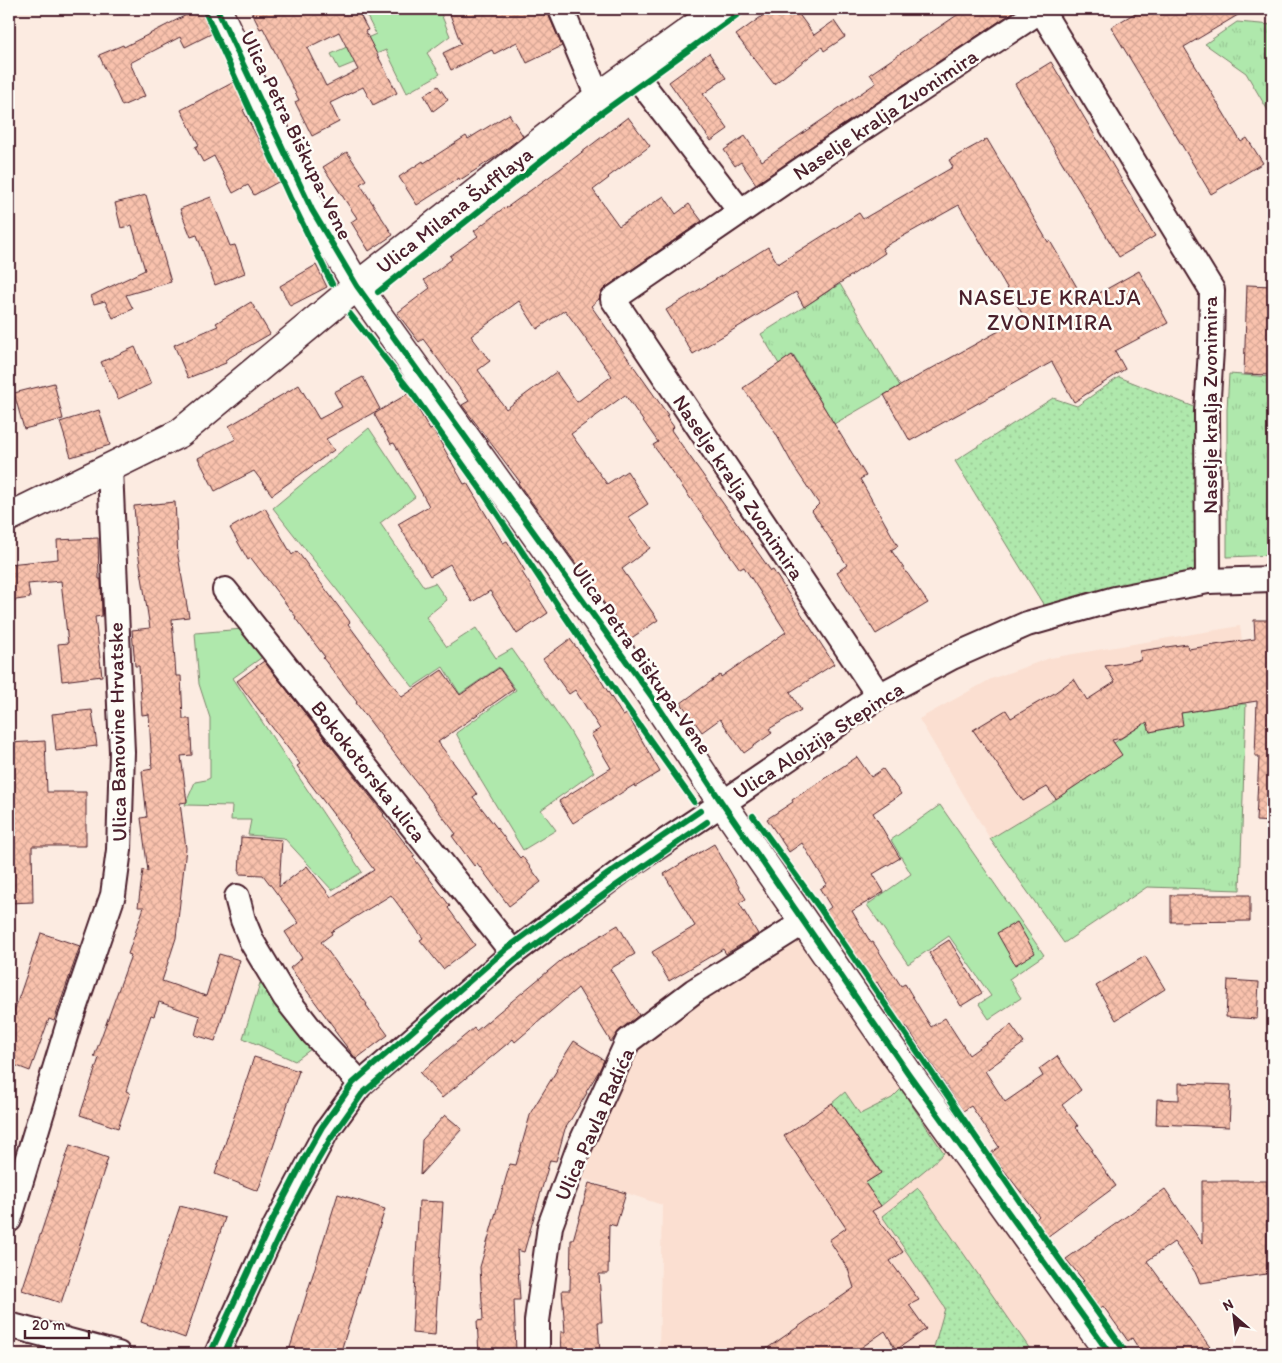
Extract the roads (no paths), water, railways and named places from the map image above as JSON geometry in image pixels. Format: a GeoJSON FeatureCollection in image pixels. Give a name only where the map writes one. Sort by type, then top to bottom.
{"type":"FeatureCollection","features":[{"type":"Feature","properties":{"kind":"main road","name":"Ulica Petra Biškupa-Vene"},"geometry":{"type":"LineString","coordinates":[[217,9],[312,210],[357,286],[652,697],[722,803],[908,1073],[1110,1354]]}},
{"type":"Feature","properties":{"kind":"main road","name":"Ulica Milana Šufflaya"},"geometry":{"type":"LineString","coordinates":[[9,517],[180,433],[357,286],[598,97],[720,9]]}},
{"type":"Feature","properties":{"kind":"street"},"geometry":{"type":"LineString","coordinates":[[561,9],[598,97]]}},
{"type":"Feature","properties":{"kind":"street","name":"Naselje kralja Zvonimira"},"geometry":{"type":"LineString","coordinates":[[879,696],[613,299],[846,139],[1041,10],[1212,290],[1207,412],[1208,581]]}},
{"type":"Feature","properties":{"kind":"street"},"geometry":{"type":"LineString","coordinates":[[633,72],[740,211]]}},
{"type":"Feature","properties":{"kind":"street","name":"Ulica Banovine Hrvatske"},"geometry":{"type":"LineString","coordinates":[[9,1220],[69,1023],[104,924],[112,895],[117,859],[122,752],[110,468]]}},
{"type":"Feature","properties":{"kind":"street","name":"Ulica Alojzija Stepinca"},"geometry":{"type":"LineString","coordinates":[[217,1354],[275,1227],[326,1132],[361,1084],[513,952],[624,869],[879,696],[952,657],[1027,624],[1115,599],[1208,581],[1273,579]]}},
{"type":"Feature","properties":{"kind":"street","name":"Bokokotorska ulica"},"geometry":{"type":"LineString","coordinates":[[225,590],[513,952]]}},
{"type":"Feature","properties":{"kind":"street"},"geometry":{"type":"LineString","coordinates":[[237,897],[243,920],[252,942],[285,997],[314,1034],[361,1084]]}},
{"type":"Feature","properties":{"kind":"street","name":"Ulica Pavla Radića"},"geometry":{"type":"LineString","coordinates":[[537,1354],[537,1320],[550,1226],[578,1150],[628,1041],[694,992],[804,922]]}},
{"type":"Feature","properties":{"kind":"street"},"geometry":{"type":"LineString","coordinates":[[9,1325],[118,1354]]}},
{"type":"Feature","properties":{"kind":"district","name":"NASELJE KRALJA ZVONIMIRA"},"geometry":{"type":"Point","coordinates":[1050,310]}}]}
